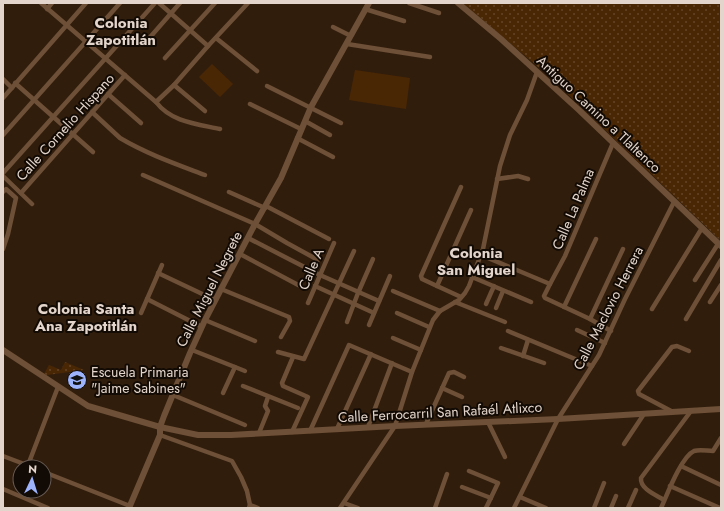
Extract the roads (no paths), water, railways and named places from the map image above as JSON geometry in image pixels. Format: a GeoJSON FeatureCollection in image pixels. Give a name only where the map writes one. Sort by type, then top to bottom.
{"type":"FeatureCollection","features":[{"type":"Feature","properties":{"kind":"street"},"geometry":{"type":"LineString","coordinates":[[41,3],[104,59],[156,102],[166,113],[178,119],[220,129]]}},
{"type":"Feature","properties":{"kind":"street"},"geometry":{"type":"LineString","coordinates":[[47,8],[52,3]]}},
{"type":"Feature","properties":{"kind":"street"},"geometry":{"type":"LineString","coordinates":[[3,98],[86,3]]}},
{"type":"Feature","properties":{"kind":"street"},"geometry":{"type":"LineString","coordinates":[[3,135],[120,3]]}},
{"type":"Feature","properties":{"kind":"street"},"geometry":{"type":"LineString","coordinates":[[32,204],[3,174],[155,3]]}},
{"type":"Feature","properties":{"kind":"street"},"geometry":{"type":"LineString","coordinates":[[159,3],[208,46]]}},
{"type":"Feature","properties":{"kind":"street"},"geometry":{"type":"LineString","coordinates":[[145,43],[180,3]]}},
{"type":"Feature","properties":{"kind":"street"},"geometry":{"type":"LineString","coordinates":[[165,58],[215,3]]}},
{"type":"Feature","properties":{"kind":"street"},"geometry":{"type":"LineString","coordinates":[[156,102],[174,85],[248,3]]}},
{"type":"Feature","properties":{"kind":"street"},"geometry":{"type":"LineString","coordinates":[[409,3],[440,13]]}},
{"type":"Feature","properties":{"kind":"street","name":"Antiguo Camino a Tlaltenco"},"geometry":{"type":"LineString","coordinates":[[458,3],[537,72],[720,245]]}},
{"type":"Feature","properties":{"kind":"street"},"geometry":{"type":"LineString","coordinates":[[367,6],[404,22]]}},
{"type":"Feature","properties":{"kind":"street","name":"Calle Miguel Negrete"},"geometry":{"type":"LineString","coordinates":[[130,507],[160,434],[160,427],[205,320],[255,224],[266,207],[281,178],[297,138],[312,107],[367,6]]}},
{"type":"Feature","properties":{"kind":"street"},"geometry":{"type":"LineString","coordinates":[[332,27],[351,36]]}},
{"type":"Feature","properties":{"kind":"street"},"geometry":{"type":"LineString","coordinates":[[216,38],[257,71]]}},
{"type":"Feature","properties":{"kind":"street"},"geometry":{"type":"LineString","coordinates":[[347,44],[430,57]]}},
{"type":"Feature","properties":{"kind":"street"},"geometry":{"type":"LineString","coordinates":[[340,508],[395,426],[412,372],[429,327],[440,311],[455,302],[465,293],[483,249],[500,166],[510,135],[527,100],[537,72]]}},
{"type":"Feature","properties":{"kind":"street","name":"Calle Cornelio Hispano"},"geometry":{"type":"LineString","coordinates":[[21,193],[125,76]]}},
{"type":"Feature","properties":{"kind":"street"},"geometry":{"type":"LineString","coordinates":[[3,79],[14,85],[34,100],[93,152]]}},
{"type":"Feature","properties":{"kind":"street"},"geometry":{"type":"LineString","coordinates":[[174,85],[205,112]]}},
{"type":"Feature","properties":{"kind":"street"},"geometry":{"type":"LineString","coordinates":[[267,86],[312,107],[341,123]]}},
{"type":"Feature","properties":{"kind":"street"},"geometry":{"type":"LineString","coordinates":[[108,94],[141,123]]}},
{"type":"Feature","properties":{"kind":"street"},"geometry":{"type":"LineString","coordinates":[[250,104],[301,129]]}},
{"type":"Feature","properties":{"kind":"street"},"geometry":{"type":"LineString","coordinates":[[92,112],[124,141],[205,175]]}},
{"type":"Feature","properties":{"kind":"street"},"geometry":{"type":"LineString","coordinates":[[305,121],[330,135]]}},
{"type":"Feature","properties":{"kind":"street"},"geometry":{"type":"LineString","coordinates":[[297,138],[333,157]]}},
{"type":"Feature","properties":{"kind":"street","name":"Calle La Palma"},"geometry":{"type":"LineString","coordinates":[[550,284],[565,256],[613,143]]}},
{"type":"Feature","properties":{"kind":"street"},"geometry":{"type":"LineString","coordinates":[[143,175],[255,224],[318,260]]}},
{"type":"Feature","properties":{"kind":"street"},"geometry":{"type":"LineString","coordinates":[[497,179],[518,176],[528,179]]}},
{"type":"Feature","properties":{"kind":"street"},"geometry":{"type":"LineString","coordinates":[[461,187],[421,276],[422,279],[461,297]]}},
{"type":"Feature","properties":{"kind":"street"},"geometry":{"type":"LineString","coordinates":[[3,192],[6,189],[16,198],[3,249]]}},
{"type":"Feature","properties":{"kind":"street"},"geometry":{"type":"LineString","coordinates":[[229,192],[266,207],[329,239]]}},
{"type":"Feature","properties":{"kind":"street","name":"Calle Maclovio Herrera"},"geometry":{"type":"LineString","coordinates":[[514,508],[558,419],[606,343],[625,299],[674,202]]}},
{"type":"Feature","properties":{"kind":"street"},"geometry":{"type":"LineString","coordinates":[[437,286],[472,210]]}},
{"type":"Feature","properties":{"kind":"street"},"geometry":{"type":"LineString","coordinates":[[652,309],[702,228]]}},
{"type":"Feature","properties":{"kind":"street"},"geometry":{"type":"LineString","coordinates":[[248,238],[320,275],[379,301]]}},
{"type":"Feature","properties":{"kind":"street"},"geometry":{"type":"LineString","coordinates":[[564,307],[596,239]]}},
{"type":"Feature","properties":{"kind":"street","name":"Calle A"},"geometry":{"type":"LineString","coordinates":[[308,303],[334,244]]}},
{"type":"Feature","properties":{"kind":"street"},"geometry":{"type":"LineString","coordinates":[[695,280],[720,245]]}},
{"type":"Feature","properties":{"kind":"street"},"geometry":{"type":"LineString","coordinates":[[590,319],[623,249]]}},
{"type":"Feature","properties":{"kind":"street"},"geometry":{"type":"LineString","coordinates":[[278,352],[304,360],[354,251]]}},
{"type":"Feature","properties":{"kind":"street"},"geometry":{"type":"LineString","coordinates":[[240,254],[302,287]]}},
{"type":"Feature","properties":{"kind":"street"},"geometry":{"type":"LineString","coordinates":[[481,255],[550,284],[544,296],[545,298],[590,319],[611,331]]}},
{"type":"Feature","properties":{"kind":"street"},"geometry":{"type":"LineString","coordinates":[[348,322],[358,293],[374,259]]}},
{"type":"Feature","properties":{"kind":"street"},"geometry":{"type":"LineString","coordinates":[[686,319],[721,260]]}},
{"type":"Feature","properties":{"kind":"street"},"geometry":{"type":"LineString","coordinates":[[141,313],[162,265]]}},
{"type":"Feature","properties":{"kind":"street"},"geometry":{"type":"LineString","coordinates":[[158,273],[215,300]]}},
{"type":"Feature","properties":{"kind":"street"},"geometry":{"type":"LineString","coordinates":[[369,325],[390,276]]}},
{"type":"Feature","properties":{"kind":"street"},"geometry":{"type":"LineString","coordinates":[[472,277],[531,302]]}},
{"type":"Feature","properties":{"kind":"street"},"geometry":{"type":"LineString","coordinates":[[710,302],[721,285]]}},
{"type":"Feature","properties":{"kind":"street"},"geometry":{"type":"LineString","coordinates":[[316,286],[374,313]]}},
{"type":"Feature","properties":{"kind":"street"},"geometry":{"type":"LineString","coordinates":[[486,304],[494,286]]}},
{"type":"Feature","properties":{"kind":"street"},"geometry":{"type":"LineString","coordinates":[[221,289],[288,317],[290,321],[282,337]]}},
{"type":"Feature","properties":{"kind":"street"},"geometry":{"type":"LineString","coordinates":[[393,291],[440,311]]}},
{"type":"Feature","properties":{"kind":"street"},"geometry":{"type":"LineString","coordinates":[[496,308],[503,291]]}},
{"type":"Feature","properties":{"kind":"street"},"geometry":{"type":"LineString","coordinates":[[147,300],[202,327]]}},
{"type":"Feature","properties":{"kind":"street"},"geometry":{"type":"LineString","coordinates":[[455,302],[504,322]]}},
{"type":"Feature","properties":{"kind":"street"},"geometry":{"type":"LineString","coordinates":[[397,313],[429,327]]}},
{"type":"Feature","properties":{"kind":"street"},"geometry":{"type":"LineString","coordinates":[[205,320],[255,341]]}},
{"type":"Feature","properties":{"kind":"street"},"geometry":{"type":"LineString","coordinates":[[577,330],[606,343]]}},
{"type":"Feature","properties":{"kind":"street"},"geometry":{"type":"LineString","coordinates":[[508,331],[592,366]]}},
{"type":"Feature","properties":{"kind":"street"},"geometry":{"type":"LineString","coordinates":[[393,338],[421,350]]}},
{"type":"Feature","properties":{"kind":"street"},"geometry":{"type":"LineString","coordinates":[[523,356],[528,340]]}},
{"type":"Feature","properties":{"kind":"street"},"geometry":{"type":"LineString","coordinates":[[310,431],[349,345],[392,362],[412,372]]}},
{"type":"Feature","properties":{"kind":"street"},"geometry":{"type":"LineString","coordinates":[[674,412],[638,392],[672,347],[677,346],[689,352]]}},
{"type":"Feature","properties":{"kind":"street"},"geometry":{"type":"LineString","coordinates":[[501,348],[544,363]]}},
{"type":"Feature","properties":{"kind":"street","name":"Calle Ferrocarril San Rafaél Atlixco"},"geometry":{"type":"LineString","coordinates":[[3,350],[89,407],[160,427],[198,435],[231,435],[426,424],[558,419],[721,409]]}},
{"type":"Feature","properties":{"kind":"street"},"geometry":{"type":"LineString","coordinates":[[192,350],[245,371]]}},
{"type":"Feature","properties":{"kind":"street"},"geometry":{"type":"LineString","coordinates":[[337,429],[371,354]]}},
{"type":"Feature","properties":{"kind":"street"},"geometry":{"type":"LineString","coordinates":[[292,357],[282,383],[283,386],[308,397],[292,432]]}},
{"type":"Feature","properties":{"kind":"street"},"geometry":{"type":"LineString","coordinates":[[368,427],[392,362]]}},
{"type":"Feature","properties":{"kind":"street"},"geometry":{"type":"LineString","coordinates":[[223,393],[235,367]]}},
{"type":"Feature","properties":{"kind":"street"},"geometry":{"type":"LineString","coordinates":[[426,424],[449,373],[451,372],[464,377]]}},
{"type":"Feature","properties":{"kind":"street"},"geometry":{"type":"LineString","coordinates":[[243,386],[298,408]]}},
{"type":"Feature","properties":{"kind":"street"},"geometry":{"type":"LineString","coordinates":[[32,459],[58,387]]}},
{"type":"Feature","properties":{"kind":"street"},"geometry":{"type":"LineString","coordinates":[[442,388],[462,397]]}},
{"type":"Feature","properties":{"kind":"street"},"geometry":{"type":"LineString","coordinates":[[173,395],[245,425]]}},
{"type":"Feature","properties":{"kind":"street"},"geometry":{"type":"LineString","coordinates":[[259,433],[268,411],[265,406],[268,397]]}},
{"type":"Feature","properties":{"kind":"street"},"geometry":{"type":"LineString","coordinates":[[664,500],[643,486],[641,482],[642,478],[691,411]]}},
{"type":"Feature","properties":{"kind":"street"},"geometry":{"type":"LineString","coordinates":[[624,444],[644,414]]}},
{"type":"Feature","properties":{"kind":"street"},"geometry":{"type":"LineString","coordinates":[[488,422],[505,457]]}},
{"type":"Feature","properties":{"kind":"street"},"geometry":{"type":"LineString","coordinates":[[160,434],[232,461],[241,477],[250,506],[258,508]]}},
{"type":"Feature","properties":{"kind":"street"},"geometry":{"type":"LineString","coordinates":[[662,508],[670,486],[689,454],[695,451],[713,451],[721,438]]}},
{"type":"Feature","properties":{"kind":"street"},"geometry":{"type":"LineString","coordinates":[[681,466],[721,485]]}},
{"type":"Feature","properties":{"kind":"street"},"geometry":{"type":"LineString","coordinates":[[469,471],[498,483],[486,508]]}},
{"type":"Feature","properties":{"kind":"street"},"geometry":{"type":"LineString","coordinates":[[435,508],[447,474]]}},
{"type":"Feature","properties":{"kind":"street"},"geometry":{"type":"LineString","coordinates":[[52,475],[130,507]]}},
{"type":"Feature","properties":{"kind":"street"},"geometry":{"type":"LineString","coordinates":[[594,508],[604,483]]}},
{"type":"Feature","properties":{"kind":"street"},"geometry":{"type":"LineString","coordinates":[[670,486],[720,508]]}},
{"type":"Feature","properties":{"kind":"street"},"geometry":{"type":"LineString","coordinates":[[462,487],[491,498]]}},
{"type":"Feature","properties":{"kind":"street"},"geometry":{"type":"LineString","coordinates":[[3,489],[48,508]]}},
{"type":"Feature","properties":{"kind":"street"},"geometry":{"type":"LineString","coordinates":[[628,508],[636,490]]}},
{"type":"Feature","properties":{"kind":"street"},"geometry":{"type":"LineString","coordinates":[[611,508],[616,496]]}},
{"type":"Feature","properties":{"kind":"street"},"geometry":{"type":"LineString","coordinates":[[520,497],[546,508]]}},
{"type":"Feature","properties":{"kind":"street"},"geometry":{"type":"LineString","coordinates":[[344,503],[358,508]]}},
{"type":"Feature","properties":{"kind":"place","name":"Escuela Primaria \"Jaime Sabines\""},"geometry":{"type":"Point","coordinates":[77,380]}},
{"type":"Feature","properties":{"kind":"district","name":"Colonia Zapotitlán"},"geometry":{"type":"Point","coordinates":[121,32]}},
{"type":"Feature","properties":{"kind":"district","name":"Colonia San Miguel"},"geometry":{"type":"Point","coordinates":[476,262]}},
{"type":"Feature","properties":{"kind":"district","name":"Colonia Santa Ana Zapotitlán"},"geometry":{"type":"Point","coordinates":[86,318]}}]}
